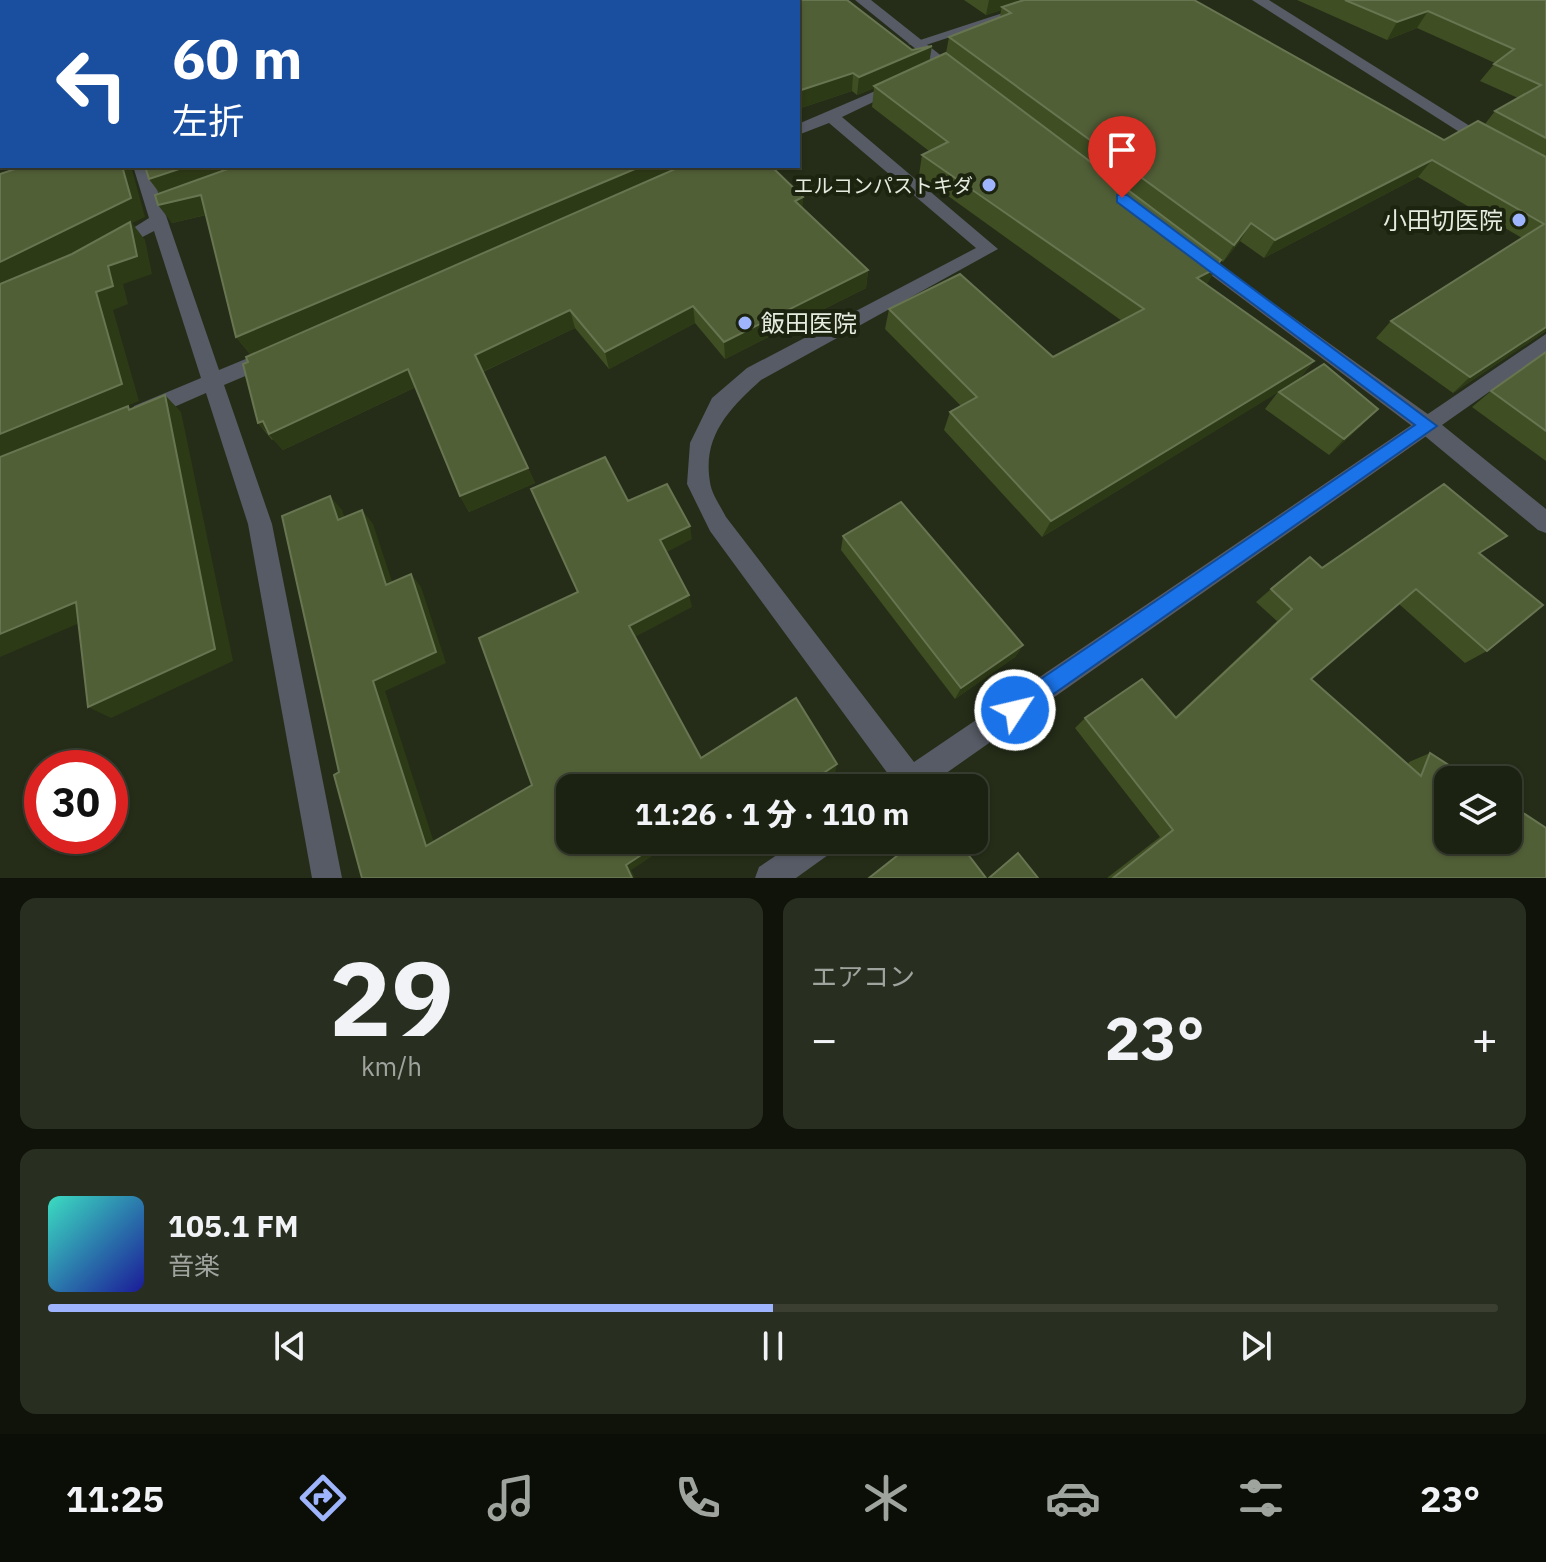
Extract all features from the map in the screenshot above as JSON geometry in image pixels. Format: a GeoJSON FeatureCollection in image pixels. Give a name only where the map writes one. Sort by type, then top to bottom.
{"type":"FeatureCollection","features":[{"type":"Feature","properties":{"kind":"street"},"geometry":{"type":"LineString","coordinates":[[862,0],[915,44],[930,72]]}},
{"type":"Feature","properties":{"kind":"street"},"geometry":{"type":"LineString","coordinates":[[915,44],[1056,0]]}},
{"type":"Feature","properties":{"kind":"street"},"geometry":{"type":"LineString","coordinates":[[1259,0],[1508,153]]}},
{"type":"Feature","properties":{"kind":"street"},"geometry":{"type":"LineString","coordinates":[[800,129],[930,72],[969,85]]}},
{"type":"Feature","properties":{"kind":"street"},"geometry":{"type":"LineString","coordinates":[[832,117],[989,249],[754,374],[720,404],[701,443],[698,484],[718,524],[898,774]]}},
{"type":"Feature","properties":{"kind":"street"},"geometry":{"type":"LineString","coordinates":[[142,168],[260,524],[327,878]]}},
{"type":"Feature","properties":{"kind":"street"},"geometry":{"type":"LineString","coordinates":[[93,257],[160,220]]}},
{"type":"Feature","properties":{"kind":"street"},"geometry":{"type":"LineString","coordinates":[[1173,236],[1428,426],[1546,523]]}},
{"type":"Feature","properties":{"kind":"street"},"geometry":{"type":"LineString","coordinates":[[922,774],[1546,342]]}},
{"type":"Feature","properties":{"kind":"street"},"geometry":{"type":"LineString","coordinates":[[127,418],[284,351]]}},
{"type":"Feature","properties":{"kind":"street"},"geometry":{"type":"LineString","coordinates":[[770,878],[805,854]]}},
{"type":"Feature","properties":{"kind":"building"},"geometry":{"type":"Polygon","coordinates":[[[800,0],[847,0],[912,50],[932,46],[859,77],[853,73],[800,90],[800,0]]]}},
{"type":"Feature","properties":{"kind":"building"},"geometry":{"type":"Polygon","coordinates":[[[1024,0],[1194,0],[1444,140],[1478,121],[1546,157],[1546,327],[1470,377],[1391,321],[1544,224],[1432,160],[1275,240],[1251,223],[1234,245],[949,37],[1011,13],[1002,7],[1024,0]]]}},
{"type":"Feature","properties":{"kind":"building"},"geometry":{"type":"Polygon","coordinates":[[[1345,0],[1546,0],[1546,138],[1495,111],[1541,85],[1494,64],[1514,49],[1428,11],[1397,22],[1345,0]]]}},
{"type":"Feature","properties":{"kind":"building"},"geometry":{"type":"Polygon","coordinates":[[[946,53],[1221,260],[1213,270],[1197,278],[1314,361],[1051,521],[950,412],[977,397],[889,309],[960,274],[1053,357],[1144,309],[922,155],[948,142],[874,86],[946,53]]]}},
{"type":"Feature","properties":{"kind":"building"},"geometry":{"type":"Polygon","coordinates":[[[18,168],[123,168],[131,198],[0,262],[0,174],[18,168]]]}},
{"type":"Feature","properties":{"kind":"building"},"geometry":{"type":"Polygon","coordinates":[[[146,168],[182,168],[149,179],[146,168]]]}},
{"type":"Feature","properties":{"kind":"building"},"geometry":{"type":"Polygon","coordinates":[[[230,168],[637,168],[236,337],[201,195],[158,205],[155,195],[230,168]]]}},
{"type":"Feature","properties":{"kind":"building"},"geometry":{"type":"Polygon","coordinates":[[[677,168],[773,168],[803,197],[795,201],[868,270],[724,342],[693,306],[605,352],[570,310],[475,355],[528,468],[460,496],[408,369],[269,434],[263,421],[258,423],[243,364],[248,362],[246,357],[677,168]]]}},
{"type":"Feature","properties":{"kind":"building"},"geometry":{"type":"Polygon","coordinates":[[[130,222],[137,256],[108,266],[113,286],[96,292],[122,384],[0,434],[0,284],[72,254],[130,222]]]}},
{"type":"Feature","properties":{"kind":"building"},"geometry":{"type":"Polygon","coordinates":[[[1546,352],[1546,431],[1491,391],[1546,352]]]}},
{"type":"Feature","properties":{"kind":"building"},"geometry":{"type":"Polygon","coordinates":[[[1324,364],[1378,409],[1344,439],[1279,392],[1324,364]]]}},
{"type":"Feature","properties":{"kind":"building"},"geometry":{"type":"Polygon","coordinates":[[[165,395],[215,649],[88,707],[76,602],[0,634],[0,457],[128,406],[129,410],[165,395]]]}},
{"type":"Feature","properties":{"kind":"building"},"geometry":{"type":"Polygon","coordinates":[[[605,457],[628,501],[667,484],[690,526],[660,540],[689,595],[629,626],[701,758],[796,698],[837,764],[822,774],[556,774],[556,854],[643,854],[626,865],[632,878],[362,878],[334,775],[339,772],[282,516],[330,496],[338,520],[362,510],[386,585],[411,574],[436,652],[373,681],[426,846],[532,785],[479,638],[578,592],[531,489],[605,457]]]}},
{"type":"Feature","properties":{"kind":"building"},"geometry":{"type":"Polygon","coordinates":[[[1444,484],[1507,536],[1479,553],[1543,605],[1487,651],[1416,589],[1311,679],[1421,776],[1430,753],[1450,766],[1434,766],[1434,854],[1522,854],[1522,812],[1546,828],[1546,878],[1113,878],[1173,830],[1085,718],[1142,679],[1176,718],[1292,609],[1271,589],[1310,557],[1322,568],[1444,484]]]}},
{"type":"Feature","properties":{"kind":"building"},"geometry":{"type":"Polygon","coordinates":[[[901,502],[1023,645],[961,688],[843,536],[901,502]]]}},
{"type":"Feature","properties":{"kind":"building"},"geometry":{"type":"Polygon","coordinates":[[[1018,853],[1038,878],[989,878],[1018,853]]]}},
{"type":"Feature","properties":{"kind":"building"},"geometry":{"type":"Polygon","coordinates":[[[899,854],[968,854],[986,878],[869,878],[899,854]]]}},
{"type":"Feature","properties":{"kind":"place","name":"エルコンパストキダ"},"geometry":{"type":"Point","coordinates":[989,185]}},
{"type":"Feature","properties":{"kind":"place","name":"小田切医院"},"geometry":{"type":"Point","coordinates":[1519,220]}},
{"type":"Feature","properties":{"kind":"place","name":"飯田医院"},"geometry":{"type":"Point","coordinates":[745,323]}},
{"type":"Feature","properties":{"kind":"route"},"geometry":{"type":"LineString","coordinates":[[1015,710],[1428,426],[1122,198]]}}]}
